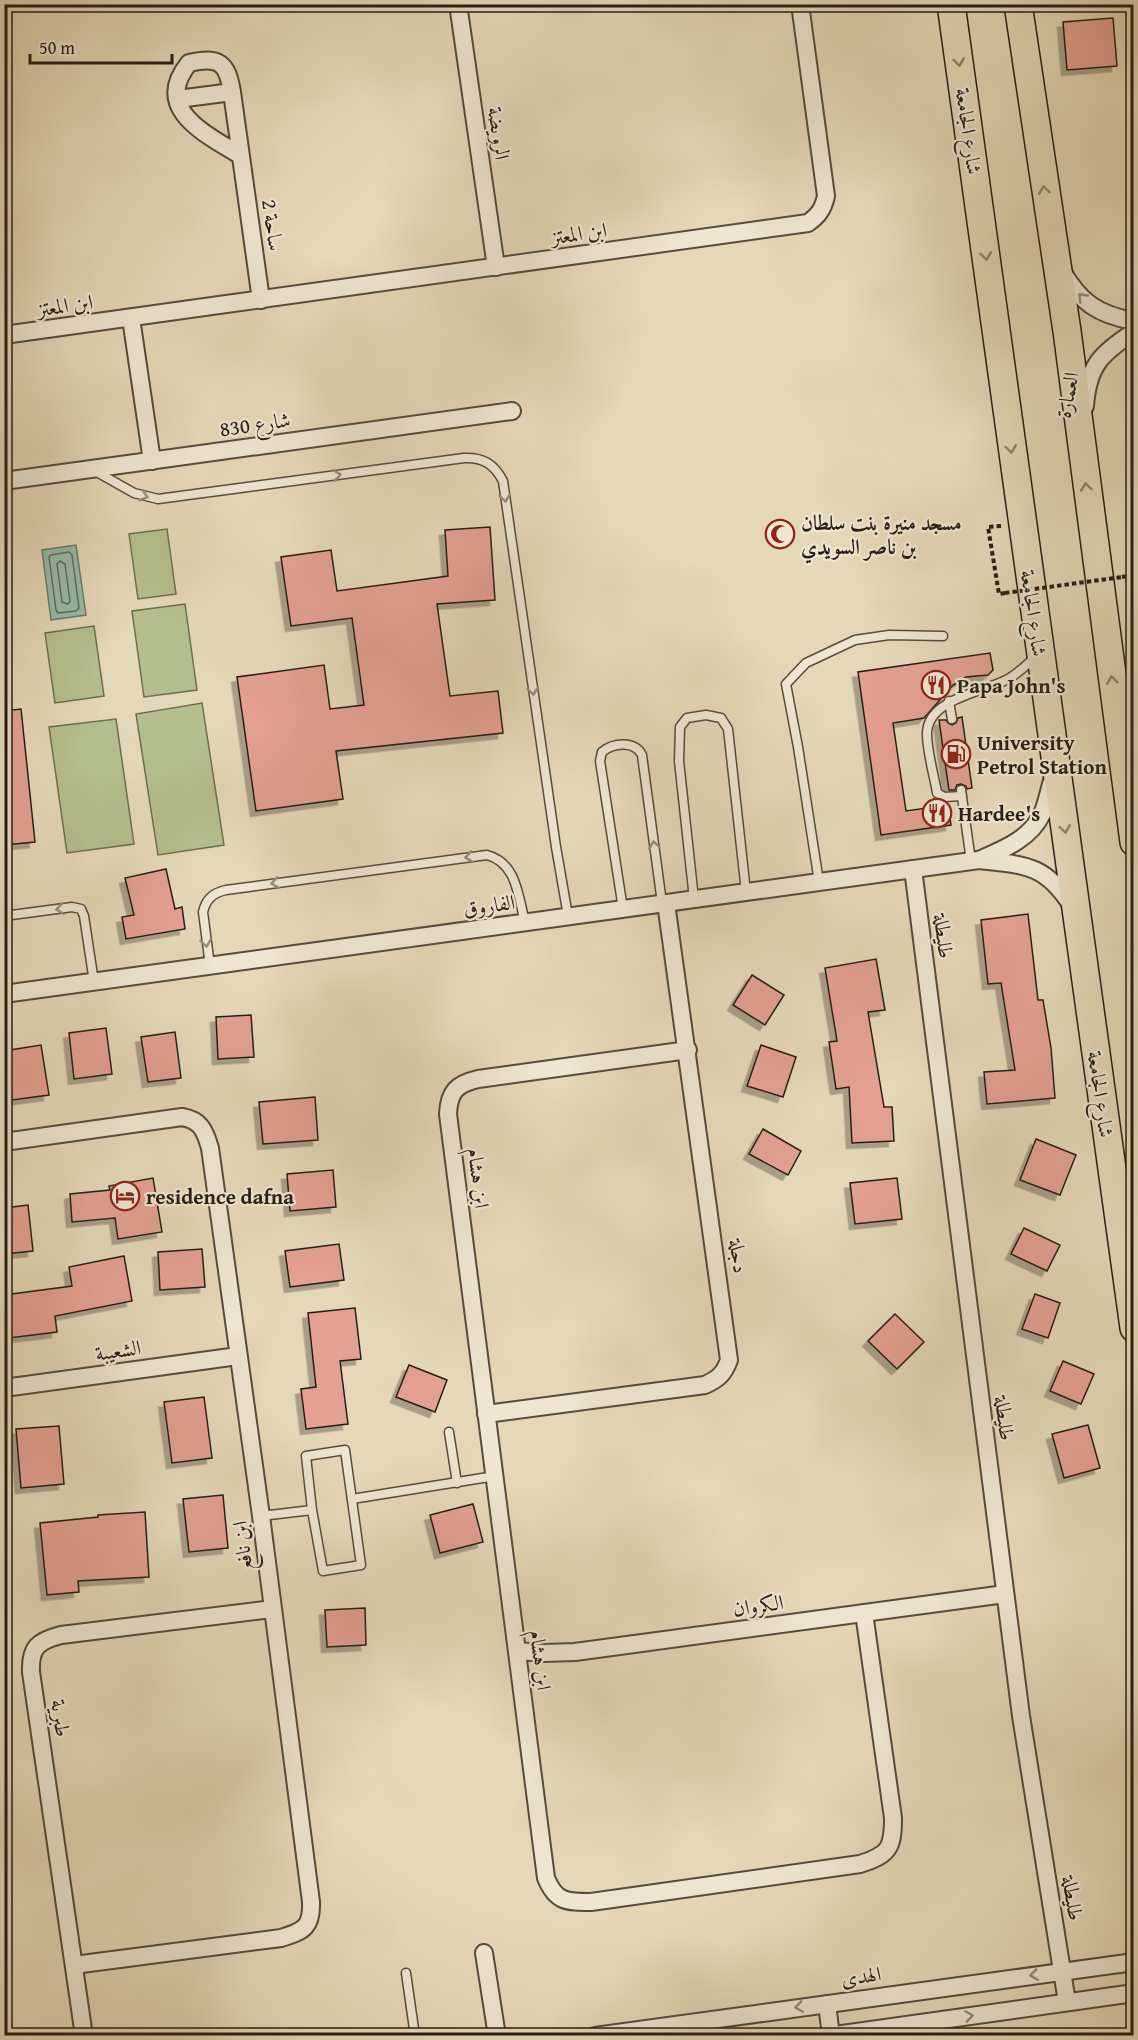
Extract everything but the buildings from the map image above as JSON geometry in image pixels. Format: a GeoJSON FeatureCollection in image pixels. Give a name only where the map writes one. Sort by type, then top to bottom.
{"type":"FeatureCollection","features":[{"type":"Feature","properties":{"kind":"main road","name":"شارع الجامعة"},"geometry":{"type":"LineString","coordinates":[[951,4],[1134,1328]]}},
{"type":"Feature","properties":{"kind":"main road"},"geometry":{"type":"LineString","coordinates":[[1018,4],[1066,331],[1134,842]]}},
{"type":"Feature","properties":{"kind":"street","name":"الرويضة"},"geometry":{"type":"LineString","coordinates":[[458,4],[496,267]]}},
{"type":"Feature","properties":{"kind":"street","name":"ابن المعتز"},"geometry":{"type":"LineString","coordinates":[[4,335],[808,223],[824,208],[826,196],[800,4]]}},
{"type":"Feature","properties":{"kind":"street","name":"ساحة 2"},"geometry":{"type":"LineString","coordinates":[[178,99],[177,88],[189,63],[213,60],[226,69],[232,92],[261,300]]}},
{"type":"Feature","properties":{"kind":"street"},"geometry":{"type":"LineString","coordinates":[[232,92],[178,99],[186,119],[241,156]]}},
{"type":"Feature","properties":{"kind":"street"},"geometry":{"type":"LineString","coordinates":[[1049,223],[1054,253],[1077,293],[1094,309],[1115,318],[1134,321]]}},
{"type":"Feature","properties":{"kind":"street"},"geometry":{"type":"LineString","coordinates":[[131,318],[152,461]]}},
{"type":"Feature","properties":{"kind":"street","name":"العمارة"},"geometry":{"type":"LineString","coordinates":[[1081,448],[1089,375],[1114,345],[1134,332]]}},
{"type":"Feature","properties":{"kind":"street","name":"شارع 830"},"geometry":{"type":"LineString","coordinates":[[4,481],[512,411]]}},
{"type":"Feature","properties":{"kind":"street","name":"الفاروق"},"geometry":{"type":"LineString","coordinates":[[975,860],[1011,845],[1024,837],[1035,825],[1043,812],[1057,768]]}},
{"type":"Feature","properties":{"kind":"street","name":"الفاروق"},"geometry":{"type":"LineString","coordinates":[[4,994],[975,860],[1023,864],[1042,872],[1062,890],[1076,911]]}},
{"type":"Feature","properties":{"kind":"street","name":"طليطلة"},"geometry":{"type":"LineString","coordinates":[[913,869],[1021,1716],[1066,2002]]}},
{"type":"Feature","properties":{"kind":"street","name":"دجلة"},"geometry":{"type":"LineString","coordinates":[[486,1414],[705,1385],[717,1380],[725,1372],[729,1360],[729,1348],[688,1050],[664,903]]}},
{"type":"Feature","properties":{"kind":"street","name":"ابن هشام"},"geometry":{"type":"LineString","coordinates":[[688,1050],[478,1079],[467,1082],[451,1094],[448,1114],[546,1878],[551,1891],[561,1899],[571,1902],[591,1902],[860,1864],[878,1858],[888,1850],[893,1837],[892,1818],[864,1613]]}},
{"type":"Feature","properties":{"kind":"street","name":"ابن نافع"},"geometry":{"type":"LineString","coordinates":[[4,1142],[182,1117],[196,1120],[202,1126],[210,1148],[311,1902],[312,1915],[308,1925],[301,1931],[281,1938],[74,1965]]}},
{"type":"Feature","properties":{"kind":"street","name":"الشعيبة"},"geometry":{"type":"LineString","coordinates":[[4,1388],[238,1356]]}},
{"type":"Feature","properties":{"kind":"street","name":"الكروان"},"geometry":{"type":"LineString","coordinates":[[517,1651],[575,1652],[1005,1594]]}},
{"type":"Feature","properties":{"kind":"street","name":"طبرية"},"geometry":{"type":"LineString","coordinates":[[84,2036],[31,1672],[34,1648],[45,1639],[62,1635],[272,1609]]}},
{"type":"Feature","properties":{"kind":"street"},"geometry":{"type":"LineString","coordinates":[[484,1953],[497,2036]]}},
{"type":"Feature","properties":{"kind":"street","name":"الهدى"},"geometry":{"type":"LineString","coordinates":[[596,2036],[1134,1962]]}},
{"type":"Feature","properties":{"kind":"street"},"geometry":{"type":"LineString","coordinates":[[827,2004],[830,2035],[1134,1993]]}},
{"type":"Feature","properties":{"kind":"lane"},"geometry":{"type":"LineString","coordinates":[[92,469],[134,493],[158,499],[464,458],[474,457],[492,465],[503,481],[568,916]]}},
{"type":"Feature","properties":{"kind":"lane"},"geometry":{"type":"LineString","coordinates":[[819,882],[786,684],[806,663],[855,640],[889,635],[943,636]]}},
{"type":"Feature","properties":{"kind":"lane"},"geometry":{"type":"LineString","coordinates":[[975,860],[962,793],[944,797],[937,794],[927,735],[928,728],[935,716],[949,701],[992,687],[1010,678],[1040,653]]}},
{"type":"Feature","properties":{"kind":"lane"},"geometry":{"type":"LineString","coordinates":[[949,701],[952,719]]}},
{"type":"Feature","properties":{"kind":"lane"},"geometry":{"type":"LineString","coordinates":[[694,899],[680,761],[680,727],[687,718],[696,716],[721,718],[728,729],[746,892]]}},
{"type":"Feature","properties":{"kind":"lane"},"geometry":{"type":"LineString","coordinates":[[623,909],[600,761],[602,752],[610,747],[633,745],[642,755],[664,903]]}},
{"type":"Feature","properties":{"kind":"lane"},"geometry":{"type":"LineString","coordinates":[[210,966],[203,921],[205,904],[217,892],[237,888],[487,855],[501,861],[512,873],[525,922]]}},
{"type":"Feature","properties":{"kind":"lane"},"geometry":{"type":"LineString","coordinates":[[4,916],[72,907],[81,909],[94,982]]}},
{"type":"Feature","properties":{"kind":"lane"},"geometry":{"type":"LineString","coordinates":[[449,1432],[458,1483]]}},
{"type":"Feature","properties":{"kind":"lane"},"geometry":{"type":"LineString","coordinates":[[345,1450],[362,1563],[359,1567],[322,1570],[312,1510],[305,1457],[345,1450]]}},
{"type":"Feature","properties":{"kind":"lane"},"geometry":{"type":"LineString","coordinates":[[352,1499],[495,1476]]}},
{"type":"Feature","properties":{"kind":"lane"},"geometry":{"type":"LineString","coordinates":[[261,1516],[312,1510]]}},
{"type":"Feature","properties":{"kind":"lane"},"geometry":{"type":"LineString","coordinates":[[406,1973],[415,2036]]}},
{"type":"Feature","properties":{"kind":"path"},"geometry":{"type":"LineString","coordinates":[[988,527],[999,594],[1127,576],[1134,626]]}},
{"type":"Feature","properties":{"kind":"shaded area"},"geometry":{"type":"Polygon","coordinates":[[[167,529],[176,594],[138,599],[129,534],[167,529]]]}},
{"type":"Feature","properties":{"kind":"shaded area"},"geometry":{"type":"Polygon","coordinates":[[[185,604],[197,690],[144,697],[132,611],[185,604]]]}},
{"type":"Feature","properties":{"kind":"shaded area"},"geometry":{"type":"Polygon","coordinates":[[[94,626],[104,696],[55,703],[45,633],[94,626]]]}},
{"type":"Feature","properties":{"kind":"shaded area"},"geometry":{"type":"Polygon","coordinates":[[[202,703],[224,845],[158,855],[136,714],[202,703]]]}},
{"type":"Feature","properties":{"kind":"shaded area"},"geometry":{"type":"Polygon","coordinates":[[[116,719],[134,844],[67,853],[49,727],[116,719]]]}},
{"type":"Feature","properties":{"kind":"water"},"geometry":{"type":"Polygon","coordinates":[[[76,545],[86,615],[51,620],[42,550],[76,545]]]}},
{"type":"Feature","properties":{"kind":"place","name":"مسجد منيرة بنت سلطان بن ناصر السويدي"},"geometry":{"type":"Point","coordinates":[780,534]}},
{"type":"Feature","properties":{"kind":"place","name":"Papa John's"},"geometry":{"type":"Point","coordinates":[936,685]}},
{"type":"Feature","properties":{"kind":"place","name":"University Petrol Station"},"geometry":{"type":"Point","coordinates":[956,754]}},
{"type":"Feature","properties":{"kind":"place","name":"Hardee's"},"geometry":{"type":"Point","coordinates":[937,813]}},
{"type":"Feature","properties":{"kind":"place","name":"residence dafna"},"geometry":{"type":"Point","coordinates":[125,1196]}}]}
